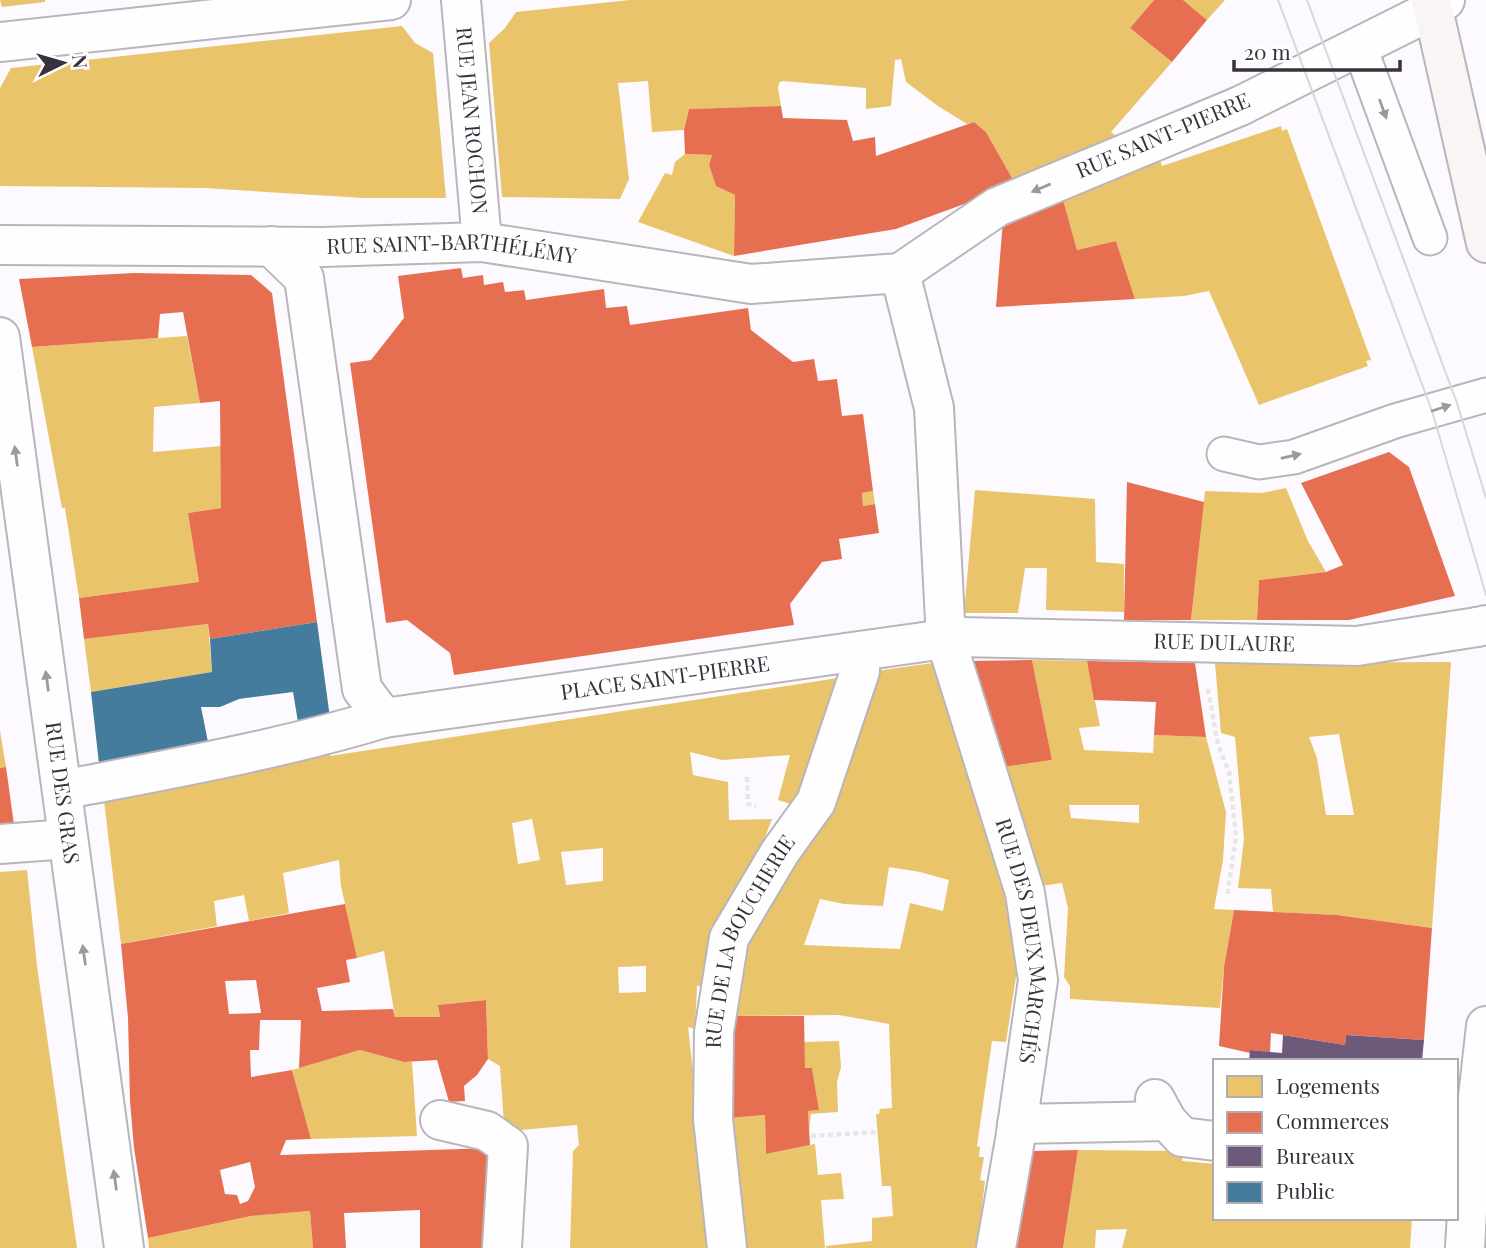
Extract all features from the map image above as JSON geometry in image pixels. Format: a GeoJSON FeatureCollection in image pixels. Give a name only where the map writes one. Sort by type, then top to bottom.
{"type":"FeatureCollection","features":[{"type":"Feature","properties":{"kind":"main road"},"geometry":{"type":"LineString","coordinates":[[1436,3],[1486,243]]}},
{"type":"Feature","properties":{"kind":"street"},"geometry":{"type":"LineString","coordinates":[[0,42],[391,0]]}},
{"type":"Feature","properties":{"kind":"street","name":"RUE JEAN ROCHON"},"geometry":{"type":"LineString","coordinates":[[461,0],[482,242]]}},
{"type":"Feature","properties":{"kind":"street","name":"RUE SAINT-PIERRE"},"geometry":{"type":"LineString","coordinates":[[900,273],[997,207],[1240,106],[1436,3]]}},
{"type":"Feature","properties":{"kind":"street","name":"RUE SAINT-BARTHÉLÉMY"},"geometry":{"type":"LineString","coordinates":[[0,244],[271,246],[482,242],[751,284],[900,273]]}},
{"type":"Feature","properties":{"kind":"street"},"geometry":{"type":"LineString","coordinates":[[271,246],[304,278],[362,689],[384,718]]}},
{"type":"Feature","properties":{"kind":"street"},"geometry":{"type":"LineString","coordinates":[[900,273],[934,408],[953,639]]}},
{"type":"Feature","properties":{"kind":"street","name":"RUE DES GRAS"},"geometry":{"type":"LineString","coordinates":[[0,337],[124,1248]]}},
{"type":"Feature","properties":{"kind":"street","name":"RUE DULAURE"},"geometry":{"type":"LineString","coordinates":[[953,639],[1357,646],[1481,626]]}},
{"type":"Feature","properties":{"kind":"street","name":"PLACE SAINT-PIERRE"},"geometry":{"type":"LineString","coordinates":[[62,790],[210,761],[335,733],[384,718],[953,639]]}},
{"type":"Feature","properties":{"kind":"street","name":"RUE DES DEUX MARCHÉS"},"geometry":{"type":"LineString","coordinates":[[953,639],[1025,893],[1038,980],[996,1248]]}},
{"type":"Feature","properties":{"kind":"street","name":"RUE DE LA BOUCHERIE"},"geometry":{"type":"LineString","coordinates":[[727,1248],[713,1119],[714,1031],[729,938],[780,852],[816,802],[860,671],[860,652]]}},
{"type":"Feature","properties":{"kind":"street"},"geometry":{"type":"LineString","coordinates":[[0,844],[68,839]]}},
{"type":"Feature","properties":{"kind":"street"},"geometry":{"type":"LineString","coordinates":[[1465,1248],[1463,1176],[1486,1026]]}},
{"type":"Feature","properties":{"kind":"street"},"geometry":{"type":"LineString","coordinates":[[1017,1124],[1161,1110],[1182,1137],[1213,1141]]}},
{"type":"Feature","properties":{"kind":"street"},"geometry":{"type":"LineString","coordinates":[[440,1121],[487,1131],[508,1146],[502,1248]]}},
{"type":"Feature","properties":{"kind":"lane"},"geometry":{"type":"LineString","coordinates":[[1359,45],[1430,238]]}},
{"type":"Feature","properties":{"kind":"lane"},"geometry":{"type":"LineString","coordinates":[[1224,454],[1259,462],[1294,457],[1395,421],[1486,395]]}},
{"type":"Feature","properties":{"kind":"path"},"geometry":{"type":"LineString","coordinates":[[1205,643],[1208,690],[1218,745],[1229,772],[1236,837],[1227,897]]}},
{"type":"Feature","properties":{"kind":"path"},"geometry":{"type":"LineString","coordinates":[[811,1136],[877,1132]]}},
{"type":"Feature","properties":{"kind":"building: Logements"},"geometry":{"type":"Polygon","coordinates":[[[0,0],[45,0],[45,2],[2,7],[0,0]]]}},
{"type":"Feature","properties":{"kind":"building: Logements"},"geometry":{"type":"Polygon","coordinates":[[[630,0],[1154,0],[1130,28],[1172,62],[1111,132],[1119,138],[1015,183],[986,132],[974,122],[967,124],[938,106],[906,82],[901,59],[895,60],[891,106],[866,109],[866,88],[782,81],[778,88],[781,106],[689,109],[684,130],[652,132],[648,81],[618,83],[629,179],[620,199],[502,197],[489,43],[505,28],[516,12],[630,0]]]}},
{"type":"Feature","properties":{"kind":"building: Logements"},"geometry":{"type":"Polygon","coordinates":[[[1183,0],[1225,0],[1207,20],[1183,0]]]}},
{"type":"Feature","properties":{"kind":"building: Logements"},"geometry":{"type":"Polygon","coordinates":[[[402,26],[415,43],[433,53],[446,198],[364,198],[204,188],[0,186],[0,88],[11,68],[402,26]]]}},
{"type":"Feature","properties":{"kind":"building: Logements"},"geometry":{"type":"Polygon","coordinates":[[[1281,126],[1282,131],[1287,129],[1371,360],[1366,361],[1368,366],[1259,405],[1209,291],[1184,296],[1135,299],[1116,241],[1077,250],[1062,196],[1159,158],[1162,166],[1281,126]]]}},
{"type":"Feature","properties":{"kind":"building: Logements"},"geometry":{"type":"Polygon","coordinates":[[[685,154],[712,155],[709,165],[716,186],[735,195],[734,256],[638,222],[665,173],[672,175],[675,162],[685,154]]]}},
{"type":"Feature","properties":{"kind":"building: Logements"},"geometry":{"type":"Polygon","coordinates":[[[187,336],[200,403],[154,407],[153,452],[222,446],[221,508],[188,513],[199,582],[79,598],[65,508],[62,508],[32,347],[187,336]]]}},
{"type":"Feature","properties":{"kind":"building: Logements"},"geometry":{"type":"Polygon","coordinates":[[[1286,488],[1308,541],[1326,572],[1259,580],[1257,620],[1191,620],[1205,491],[1262,493],[1286,488]]]}},
{"type":"Feature","properties":{"kind":"building: Logements"},"geometry":{"type":"Polygon","coordinates":[[[975,490],[1095,499],[1096,562],[1124,564],[1124,612],[1046,610],[1047,568],[1025,568],[1018,613],[964,613],[975,490]]]}},
{"type":"Feature","properties":{"kind":"building: Logements"},"geometry":{"type":"Polygon","coordinates":[[[873,491],[875,504],[863,506],[862,493],[873,491]]]}},
{"type":"Feature","properties":{"kind":"building: Logements"},"geometry":{"type":"Polygon","coordinates":[[[208,624],[212,672],[91,692],[84,639],[208,624]]]}},
{"type":"Feature","properties":{"kind":"building: Logements"},"geometry":{"type":"Polygon","coordinates":[[[1032,660],[1087,661],[1100,726],[1079,728],[1084,750],[1153,753],[1154,735],[1206,737],[1226,812],[1223,860],[1214,909],[1234,910],[1220,1008],[1070,999],[1070,986],[1064,977],[1068,908],[1062,883],[1041,886],[1003,767],[1052,760],[1032,660]],[[1069,805],[1071,818],[1139,823],[1139,805],[1069,805]]]}},
{"type":"Feature","properties":{"kind":"building: Logements"},"geometry":{"type":"Polygon","coordinates":[[[940,662],[985,805],[998,877],[1002,881],[1017,970],[1006,1042],[992,1041],[977,1146],[980,1147],[979,1157],[984,1157],[980,1180],[985,1181],[977,1248],[826,1248],[872,1241],[872,1218],[893,1216],[891,1186],[882,1186],[876,1114],[879,1114],[880,1109],[892,1108],[889,1024],[839,1015],[727,1016],[744,938],[796,852],[804,854],[828,803],[876,671],[940,662]],[[889,867],[883,906],[844,904],[820,899],[804,945],[900,949],[910,903],[943,911],[949,880],[889,867]]]}},
{"type":"Feature","properties":{"kind":"building: Logements"},"geometry":{"type":"Polygon","coordinates":[[[1451,662],[1432,928],[1337,915],[1273,912],[1271,889],[1238,888],[1244,839],[1235,737],[1221,733],[1215,663],[1451,662]],[[1339,734],[1309,737],[1317,758],[1326,815],[1354,815],[1339,734]]]}},
{"type":"Feature","properties":{"kind":"building: Logements"},"geometry":{"type":"Polygon","coordinates":[[[838,678],[797,806],[778,800],[790,755],[722,760],[690,752],[693,775],[728,782],[729,820],[772,819],[708,985],[697,986],[695,1029],[688,1027],[713,1248],[570,1248],[573,1151],[579,1145],[577,1125],[509,1131],[504,1125],[500,1066],[488,1059],[486,1000],[438,1005],[440,1017],[395,1017],[384,951],[357,958],[341,886],[339,860],[283,873],[289,913],[249,921],[244,895],[214,901],[217,926],[121,944],[103,792],[328,745],[330,756],[838,678]],[[532,819],[512,823],[518,864],[540,860],[532,819]],[[603,848],[561,852],[566,885],[603,881],[603,848]],[[646,966],[618,967],[619,993],[646,992],[646,966]]]}},
{"type":"Feature","properties":{"kind":"building: Logements"},"geometry":{"type":"Polygon","coordinates":[[[0,731],[6,767],[0,768],[0,731]]]}},
{"type":"Feature","properties":{"kind":"building: Logements"},"geometry":{"type":"Polygon","coordinates":[[[27,870],[37,966],[77,1248],[0,1248],[0,872],[27,870]]]}},
{"type":"Feature","properties":{"kind":"building: Logements"},"geometry":{"type":"Polygon","coordinates":[[[839,1041],[841,1067],[837,1082],[838,1112],[811,1114],[809,1130],[808,1111],[819,1110],[812,1068],[805,1068],[804,1042],[839,1041]]]}},
{"type":"Feature","properties":{"kind":"building: Logements"},"geometry":{"type":"Polygon","coordinates":[[[360,1050],[412,1062],[417,1136],[311,1139],[292,1070],[360,1050]]]}},
{"type":"Feature","properties":{"kind":"building: Logements"},"geometry":{"type":"Polygon","coordinates":[[[765,1115],[766,1154],[815,1144],[818,1175],[841,1173],[844,1199],[821,1200],[825,1248],[742,1248],[730,1118],[765,1115]]]}},
{"type":"Feature","properties":{"kind":"building: Logements"},"geometry":{"type":"Polygon","coordinates":[[[1078,1150],[1184,1151],[1182,1161],[1213,1164],[1213,1220],[1412,1220],[1410,1248],[1122,1248],[1127,1229],[1096,1230],[1095,1248],[1063,1248],[1078,1150]]]}},
{"type":"Feature","properties":{"kind":"building: Logements"},"geometry":{"type":"Polygon","coordinates":[[[310,1211],[313,1248],[149,1248],[148,1238],[251,1216],[310,1211]]]}},
{"type":"Feature","properties":{"kind":"building: Commerces"},"geometry":{"type":"Polygon","coordinates":[[[1154,0],[1183,0],[1207,20],[1172,62],[1130,28],[1154,0]]]}},
{"type":"Feature","properties":{"kind":"building: Commerces"},"geometry":{"type":"Polygon","coordinates":[[[781,106],[783,118],[847,120],[853,141],[875,137],[876,156],[974,122],[986,132],[1016,185],[896,229],[734,256],[735,195],[716,186],[709,165],[712,155],[685,154],[684,130],[689,109],[781,106]]]}},
{"type":"Feature","properties":{"kind":"building: Commerces"},"geometry":{"type":"Polygon","coordinates":[[[1062,196],[1077,250],[1116,241],[1135,299],[996,307],[1003,220],[1062,196]]]}},
{"type":"Feature","properties":{"kind":"building: Commerces"},"geometry":{"type":"Polygon","coordinates":[[[461,268],[463,278],[483,275],[484,285],[503,282],[505,292],[524,290],[526,300],[604,289],[606,308],[627,306],[630,325],[748,308],[751,330],[793,362],[814,359],[818,381],[837,379],[842,416],[863,414],[873,491],[862,493],[863,506],[875,504],[879,533],[839,539],[842,559],[822,562],[790,604],[794,625],[454,675],[450,653],[407,620],[386,623],[350,363],[371,360],[404,318],[398,276],[461,268]]]}},
{"type":"Feature","properties":{"kind":"building: Commerces"},"geometry":{"type":"Polygon","coordinates":[[[134,273],[251,275],[272,293],[317,622],[210,639],[208,624],[84,639],[79,598],[199,582],[188,513],[221,508],[220,401],[200,403],[183,312],[160,314],[158,338],[32,347],[19,279],[134,273]]]}},
{"type":"Feature","properties":{"kind":"building: Commerces"},"geometry":{"type":"Polygon","coordinates":[[[1389,452],[1409,467],[1455,596],[1349,620],[1257,620],[1259,580],[1326,572],[1343,565],[1301,483],[1389,452]]]}},
{"type":"Feature","properties":{"kind":"building: Commerces"},"geometry":{"type":"Polygon","coordinates":[[[1127,482],[1204,502],[1191,620],[1124,620],[1127,482]]]}},
{"type":"Feature","properties":{"kind":"building: Commerces"},"geometry":{"type":"Polygon","coordinates":[[[1032,660],[1052,760],[1003,767],[968,661],[1032,660]]]}},
{"type":"Feature","properties":{"kind":"building: Commerces"},"geometry":{"type":"Polygon","coordinates":[[[1087,661],[1195,663],[1206,737],[1154,735],[1156,702],[1094,700],[1087,661]]]}},
{"type":"Feature","properties":{"kind":"building: Commerces"},"geometry":{"type":"Polygon","coordinates":[[[6,767],[15,832],[0,831],[0,768],[6,767]]]}},
{"type":"Feature","properties":{"kind":"building: Commerces"},"geometry":{"type":"Polygon","coordinates":[[[345,904],[357,958],[346,960],[350,982],[317,988],[322,1011],[393,1009],[395,1017],[440,1017],[438,1005],[486,1000],[488,1059],[477,1075],[464,1086],[465,1101],[449,1102],[437,1060],[404,1062],[360,1050],[299,1068],[301,1020],[260,1020],[259,1050],[250,1050],[251,1077],[292,1070],[311,1139],[286,1140],[280,1155],[491,1148],[487,1248],[420,1248],[420,1210],[344,1213],[346,1248],[313,1248],[310,1211],[251,1216],[148,1238],[134,1148],[128,1018],[121,944],[345,904]],[[256,980],[225,981],[229,1014],[261,1013],[256,980]],[[250,1162],[220,1170],[225,1194],[237,1195],[240,1204],[248,1201],[255,1187],[250,1162]]]}},
{"type":"Feature","properties":{"kind":"building: Commerces"},"geometry":{"type":"Polygon","coordinates":[[[1234,910],[1337,915],[1432,928],[1424,1040],[1346,1035],[1345,1045],[1271,1033],[1270,1052],[1250,1050],[1250,1053],[1219,1046],[1224,967],[1234,910]]]}},
{"type":"Feature","properties":{"kind":"building: Commerces"},"geometry":{"type":"Polygon","coordinates":[[[727,1016],[804,1016],[805,1068],[812,1068],[819,1110],[808,1111],[810,1145],[766,1154],[765,1115],[730,1118],[727,1016]]]}},
{"type":"Feature","properties":{"kind":"building: Commerces"},"geometry":{"type":"Polygon","coordinates":[[[1078,1150],[1063,1248],[1015,1248],[1031,1151],[1078,1150]]]}},
{"type":"Feature","properties":{"kind":"building: Bureaux"},"geometry":{"type":"Polygon","coordinates":[[[1283,1035],[1345,1045],[1346,1035],[1424,1040],[1422,1059],[1249,1059],[1250,1050],[1282,1053],[1283,1035]]]}},
{"type":"Feature","properties":{"kind":"building: Public"},"geometry":{"type":"Polygon","coordinates":[[[317,622],[330,718],[299,728],[293,692],[239,699],[220,707],[201,707],[210,752],[100,773],[91,692],[212,672],[210,639],[317,622]]]}},
{"type":"Feature","properties":{"kind":"tram line"},"geometry":{"type":"LineString","coordinates":[[1278,0],[1432,411],[1486,595]]}},
{"type":"Feature","properties":{"kind":"tram line"},"geometry":{"type":"LineString","coordinates":[[1307,0],[1457,403],[1486,498]]}}]}
